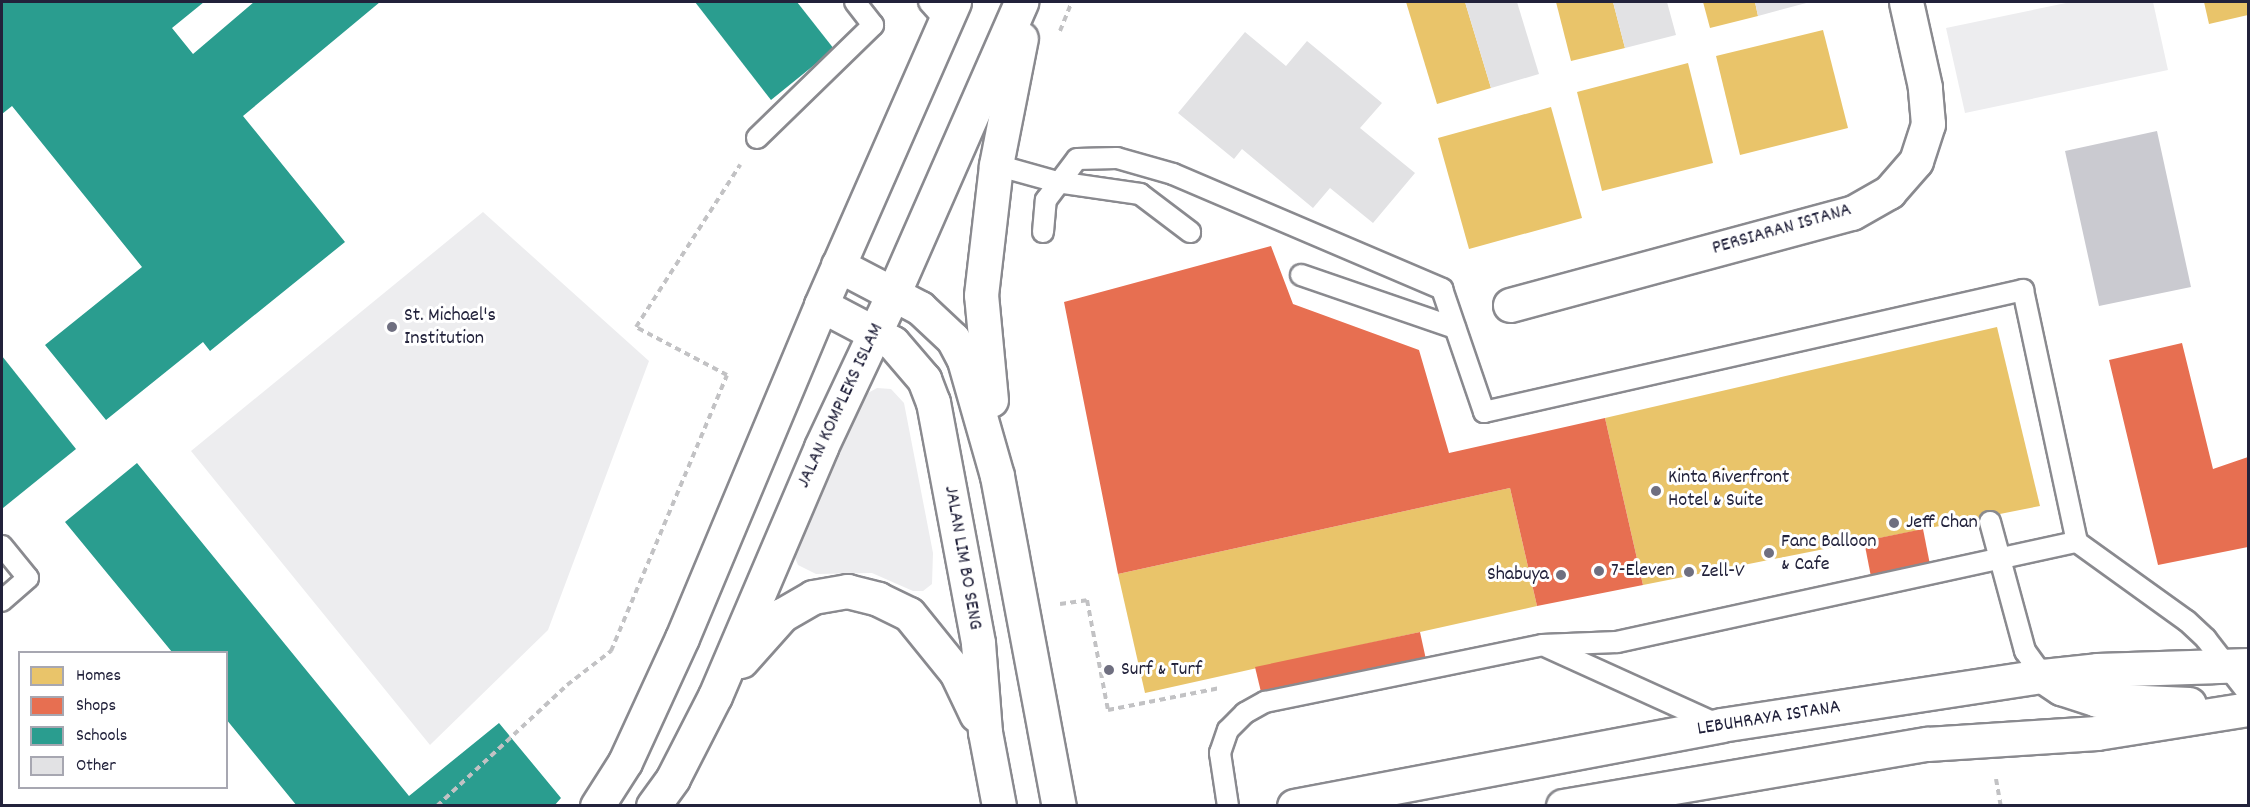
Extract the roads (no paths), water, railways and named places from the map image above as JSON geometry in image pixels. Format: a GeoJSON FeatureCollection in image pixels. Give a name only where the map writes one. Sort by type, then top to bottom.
{"type":"FeatureCollection","features":[{"type":"Feature","properties":{"kind":"main road","name":"JALAN KOMPLEKS ISLAM"},"geometry":{"type":"LineString","coordinates":[[653,806],[673,778],[715,696],[821,447],[894,292],[1021,2]]}},
{"type":"Feature","properties":{"kind":"main road"},"geometry":{"type":"LineString","coordinates":[[997,476],[981,295],[996,165],[1028,2]]}},
{"type":"Feature","properties":{"kind":"main road","name":"PERSIARAN ISTANA"},"geometry":{"type":"LineString","coordinates":[[1510,305],[1852,213],[1889,192],[1916,161],[1928,124],[1925,87],[1906,2]]}},
{"type":"Feature","properties":{"kind":"main road"},"geometry":{"type":"LineString","coordinates":[[597,806],[625,762],[682,638],[943,8]]}},
{"type":"Feature","properties":{"kind":"main road"},"geometry":{"type":"LineString","coordinates":[[838,265],[894,292],[920,308],[953,339],[973,384],[997,476],[1059,806]]}},
{"type":"Feature","properties":{"kind":"main road","name":"JALAN LIM BO SENG"},"geometry":{"type":"LineString","coordinates":[[821,305],[875,333],[909,360],[924,379],[933,402],[978,643],[985,732],[999,806]]}},
{"type":"Feature","properties":{"kind":"main road"},"geometry":{"type":"LineString","coordinates":[[715,696],[756,640],[782,615],[813,597],[847,591],[878,598],[909,614],[930,637],[956,672],[985,732]]}},
{"type":"Feature","properties":{"kind":"main road","name":"LEBUHRAYA ISTANA"},"geometry":{"type":"LineString","coordinates":[[1294,806],[1720,725],[2043,676],[2237,664]]}},
{"type":"Feature","properties":{"kind":"main road"},"geometry":{"type":"LineString","coordinates":[[2043,676],[2061,688],[2097,700],[2248,708]]}},
{"type":"Feature","properties":{"kind":"main road"},"geometry":{"type":"LineString","coordinates":[[1563,806],[1927,744],[2097,733],[2248,708]]}},
{"type":"Feature","properties":{"kind":"lane"},"geometry":{"type":"LineString","coordinates":[[757,138],[873,25],[855,2]]}},
{"type":"Feature","properties":{"kind":"lane"},"geometry":{"type":"LineString","coordinates":[[1043,232],[1046,200],[1057,182],[1077,159],[1117,158],[1173,174],[1442,290],[1484,412],[2023,290],[2077,542],[2187,621],[2237,664],[2248,693]]}},
{"type":"Feature","properties":{"kind":"lane"},"geometry":{"type":"LineString","coordinates":[[996,165],[1057,182],[1140,194],[1190,232]]}},
{"type":"Feature","properties":{"kind":"lane"},"geometry":{"type":"LineString","coordinates":[[1301,275],[1455,328]]}},
{"type":"Feature","properties":{"kind":"lane"},"geometry":{"type":"LineString","coordinates":[[1990,522],[2025,651],[2043,676]]}},
{"type":"Feature","properties":{"kind":"lane"},"geometry":{"type":"LineString","coordinates":[[1228,806],[1220,753],[1228,730],[1245,713],[1265,702],[1542,645],[1617,642],[2077,542]]}},
{"type":"Feature","properties":{"kind":"lane"},"geometry":{"type":"LineString","coordinates":[[2,546],[28,578],[2,601]]}},
{"type":"Feature","properties":{"kind":"lane"},"geometry":{"type":"LineString","coordinates":[[1542,645],[1720,725]]}},
{"type":"Feature","properties":{"kind":"place","name":"St. Michael's Institution"},"geometry":{"type":"Point","coordinates":[392,327]}},
{"type":"Feature","properties":{"kind":"place","name":"Kinta Riverfront Hotel & Suite"},"geometry":{"type":"Point","coordinates":[1656,491]}},
{"type":"Feature","properties":{"kind":"place","name":"Jeff Chan"},"geometry":{"type":"Point","coordinates":[1894,523]}},
{"type":"Feature","properties":{"kind":"place","name":"Fanc Balloon & Cafe"},"geometry":{"type":"Point","coordinates":[1769,553]}},
{"type":"Feature","properties":{"kind":"place","name":"7-Eleven"},"geometry":{"type":"Point","coordinates":[1599,571]}},
{"type":"Feature","properties":{"kind":"place","name":"Zell-V"},"geometry":{"type":"Point","coordinates":[1689,572]}},
{"type":"Feature","properties":{"kind":"place","name":"Shabuya"},"geometry":{"type":"Point","coordinates":[1561,575]}},
{"type":"Feature","properties":{"kind":"place","name":"Surf & Turf"},"geometry":{"type":"Point","coordinates":[1109,670]}}]}
